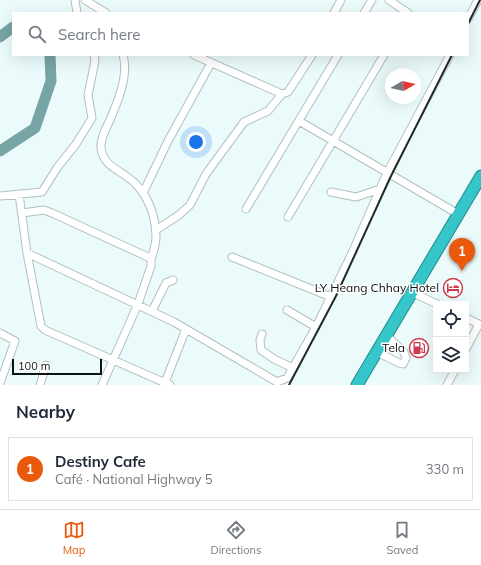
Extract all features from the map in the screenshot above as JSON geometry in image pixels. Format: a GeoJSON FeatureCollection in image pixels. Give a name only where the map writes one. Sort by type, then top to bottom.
{"type":"FeatureCollection","features":[{"type":"Feature","properties":{"kind":"highway"},"geometry":{"type":"LineString","coordinates":[[357,385],[481,176]]}},
{"type":"Feature","properties":{"kind":"street"},"geometry":{"type":"LineString","coordinates":[[75,0],[77,12]]}},
{"type":"Feature","properties":{"kind":"street"},"geometry":{"type":"LineString","coordinates":[[85,0],[103,12]]}},
{"type":"Feature","properties":{"kind":"street"},"geometry":{"type":"LineString","coordinates":[[335,12],[341,0]]}},
{"type":"Feature","properties":{"kind":"street"},"geometry":{"type":"LineString","coordinates":[[365,12],[372,0]]}},
{"type":"Feature","properties":{"kind":"street"},"geometry":{"type":"LineString","coordinates":[[389,0],[407,12]]}},
{"type":"Feature","properties":{"kind":"street"},"geometry":{"type":"LineString","coordinates":[[469,17],[478,0]]}},
{"type":"Feature","properties":{"kind":"street"},"geometry":{"type":"LineString","coordinates":[[0,196],[42,192],[57,168],[76,144],[92,118],[88,95],[95,62],[94,56]]}},
{"type":"Feature","properties":{"kind":"street"},"geometry":{"type":"LineString","coordinates":[[102,385],[138,304],[151,266],[156,238],[156,230],[151,207],[143,193],[128,177],[104,160],[101,148],[103,136],[115,108],[122,86],[124,76],[123,56]]}},
{"type":"Feature","properties":{"kind":"street"},"geometry":{"type":"LineString","coordinates":[[196,56],[282,94]]}},
{"type":"Feature","properties":{"kind":"street"},"geometry":{"type":"LineString","coordinates":[[156,230],[179,215],[190,205],[206,174],[244,122],[268,111],[282,94],[288,92],[311,56]]}},
{"type":"Feature","properties":{"kind":"street"},"geometry":{"type":"LineString","coordinates":[[246,209],[337,56]]}},
{"type":"Feature","properties":{"kind":"street"},"geometry":{"type":"LineString","coordinates":[[288,217],[383,56]]}},
{"type":"Feature","properties":{"kind":"street"},"geometry":{"type":"LineString","coordinates":[[27,253],[152,311],[186,329],[277,384],[287,378],[316,326],[331,297],[387,174],[449,56]]}},
{"type":"Feature","properties":{"kind":"street"},"geometry":{"type":"LineString","coordinates":[[143,193],[168,141],[211,63]]}},
{"type":"Feature","properties":{"kind":"street"},"geometry":{"type":"LineString","coordinates":[[299,121],[387,174],[458,214]]}},
{"type":"Feature","properties":{"kind":"street"},"geometry":{"type":"LineString","coordinates":[[331,192],[356,196],[380,190]]}},
{"type":"Feature","properties":{"kind":"street"},"geometry":{"type":"LineString","coordinates":[[19,194],[27,253],[41,326],[45,330],[166,384],[186,329]]}},
{"type":"Feature","properties":{"kind":"street"},"geometry":{"type":"LineString","coordinates":[[22,213],[44,210],[48,211],[148,257],[151,260]]}},
{"type":"Feature","properties":{"kind":"street"},"geometry":{"type":"LineString","coordinates":[[232,257],[331,297]]}},
{"type":"Feature","properties":{"kind":"street"},"geometry":{"type":"LineString","coordinates":[[152,311],[166,283],[173,280]]}},
{"type":"Feature","properties":{"kind":"street"},"geometry":{"type":"LineString","coordinates":[[411,292],[433,303]]}},
{"type":"Feature","properties":{"kind":"street"},"geometry":{"type":"LineString","coordinates":[[287,310],[316,326]]}},
{"type":"Feature","properties":{"kind":"street"},"geometry":{"type":"LineString","coordinates":[[469,319],[480,324],[469,344]]}},
{"type":"Feature","properties":{"kind":"street"},"geometry":{"type":"LineString","coordinates":[[0,333],[16,341],[0,383]]}},
{"type":"Feature","properties":{"kind":"street"},"geometry":{"type":"LineString","coordinates":[[262,334],[260,340],[262,350],[274,359],[293,368]]}},
{"type":"Feature","properties":{"kind":"street"},"geometry":{"type":"LineString","coordinates":[[377,352],[402,364],[406,358],[404,352],[386,335]]}},
{"type":"Feature","properties":{"kind":"street"},"geometry":{"type":"LineString","coordinates":[[40,385],[46,365]]}},
{"type":"Feature","properties":{"kind":"street"},"geometry":{"type":"LineString","coordinates":[[447,385],[453,373]]}},
{"type":"Feature","properties":{"kind":"waterway"},"geometry":{"type":"LineString","coordinates":[[0,37],[12,28]]}},
{"type":"Feature","properties":{"kind":"waterway"},"geometry":{"type":"LineString","coordinates":[[0,151],[35,128],[51,81],[50,56]]}},
{"type":"Feature","properties":{"kind":"railway"},"geometry":{"type":"LineString","coordinates":[[469,22],[480,0]]}},
{"type":"Feature","properties":{"kind":"railway"},"geometry":{"type":"LineString","coordinates":[[289,385],[336,296],[391,176],[451,56]]}},
{"type":"Feature","properties":{"kind":"place","name":"Destiny Cafe"},"geometry":{"type":"Point","coordinates":[462,271]}},
{"type":"Feature","properties":{"kind":"place","name":"LY Heang Chhay Hotel"},"geometry":{"type":"Point","coordinates":[453,288]}},
{"type":"Feature","properties":{"kind":"place","name":"Tela"},"geometry":{"type":"Point","coordinates":[419,348]}}]}
